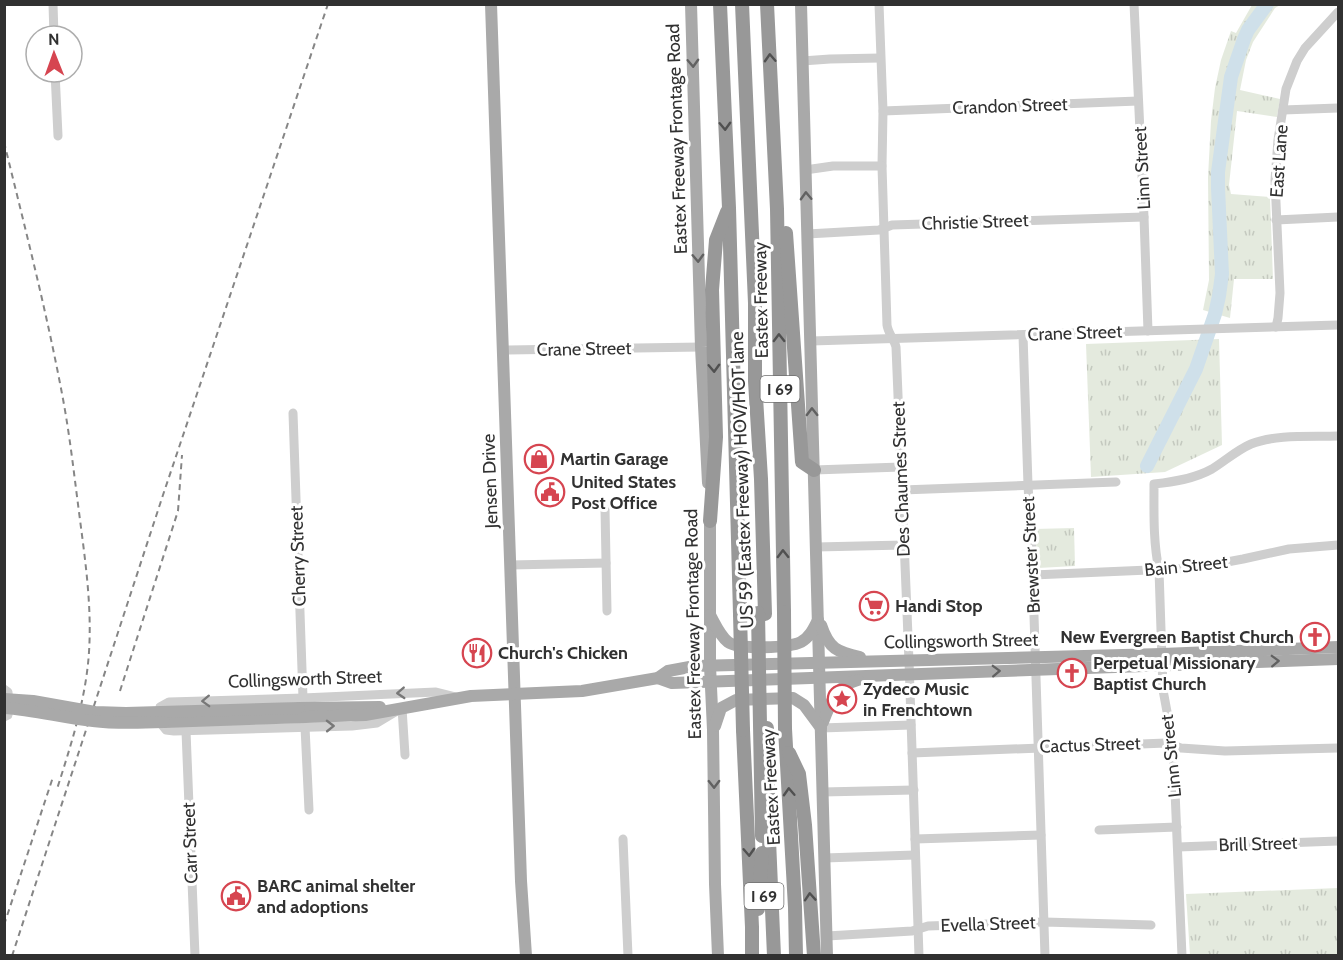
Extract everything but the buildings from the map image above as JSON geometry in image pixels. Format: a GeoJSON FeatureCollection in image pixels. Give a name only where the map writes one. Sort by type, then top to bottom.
{"type":"FeatureCollection","features":[{"type":"Feature","properties":{"kind":"highway","name":"Eastex Freeway"},"geometry":{"type":"LineString","coordinates":[[720,4],[729,208],[743,730],[752,956]]}},
{"type":"Feature","properties":{"kind":"highway","name":"US 59 (Eastex Freeway) HOV/HOT lane"},"geometry":{"type":"LineString","coordinates":[[742,4],[755,303],[755,381],[761,479],[761,614],[774,956]]}},
{"type":"Feature","properties":{"kind":"highway","name":"Eastex Freeway"},"geometry":{"type":"LineString","coordinates":[[767,4],[777,209],[785,729],[796,956]]}},
{"type":"Feature","properties":{"kind":"highway"},"geometry":{"type":"LineString","coordinates":[[710,521],[716,437],[712,290],[716,240],[729,208]]}},
{"type":"Feature","properties":{"kind":"highway"},"geometry":{"type":"LineString","coordinates":[[777,209],[786,232],[802,462],[814,470]]}},
{"type":"Feature","properties":{"kind":"highway","name":"Eastex Freeway"},"geometry":{"type":"LineString","coordinates":[[761,614],[765,956]]}},
{"type":"Feature","properties":{"kind":"highway"},"geometry":{"type":"LineString","coordinates":[[786,747],[799,774],[814,956]]}},
{"type":"Feature","properties":{"kind":"highway"},"geometry":{"type":"LineString","coordinates":[[752,956],[757,925],[762,836]]}},
{"type":"Feature","properties":{"kind":"main road","name":"Jensen Drive"},"geometry":{"type":"LineString","coordinates":[[491,4],[521,881],[526,956]]}},
{"type":"Feature","properties":{"kind":"main road","name":"Eastex Freeway Frontage Road"},"geometry":{"type":"LineString","coordinates":[[691,4],[700,347],[710,521],[710,666],[718,956]]}},
{"type":"Feature","properties":{"kind":"main road"},"geometry":{"type":"LineString","coordinates":[[801,4],[827,956]]}},
{"type":"Feature","properties":{"kind":"main road"},"geometry":{"type":"LineString","coordinates":[[710,614],[728,642],[748,647],[794,645],[812,632],[818,619]]}},
{"type":"Feature","properties":{"kind":"main road"},"geometry":{"type":"LineString","coordinates":[[818,619],[824,636],[834,649],[842,653],[882,661]]}},
{"type":"Feature","properties":{"kind":"main road","name":"Collingsworth Street"},"geometry":{"type":"LineString","coordinates":[[1162,660],[1338,646]]}},
{"type":"Feature","properties":{"kind":"main road","name":"Collingsworth Street"},"geometry":{"type":"LineString","coordinates":[[658,678],[672,683],[875,676],[910,667],[1162,660],[1338,659]]}},
{"type":"Feature","properties":{"kind":"main road","name":"Collingsworth Street"},"geometry":{"type":"LineString","coordinates":[[4,708],[118,723],[365,706],[402,708],[495,694],[582,691],[658,678],[668,671],[695,666],[882,661],[910,667]]}},
{"type":"Feature","properties":{"kind":"main road"},"geometry":{"type":"LineString","coordinates":[[821,728],[832,700],[840,690],[850,682],[875,676]]}},
{"type":"Feature","properties":{"kind":"main road"},"geometry":{"type":"LineString","coordinates":[[713,730],[721,708],[736,700],[793,698],[804,705],[821,728]]}},
{"type":"Feature","properties":{"kind":"main road","name":"Collingsworth Street"},"geometry":{"type":"LineString","coordinates":[[4,699],[33,701],[95,712],[302,712]]}},
{"type":"Feature","properties":{"kind":"street"},"geometry":{"type":"LineString","coordinates":[[53,4],[54,24]]}},
{"type":"Feature","properties":{"kind":"street","name":"Des Chaumes Street"},"geometry":{"type":"LineString","coordinates":[[879,4],[887,325],[896,347],[910,667],[919,956]]}},
{"type":"Feature","properties":{"kind":"street","name":"Linn Street"},"geometry":{"type":"LineString","coordinates":[[1134,4],[1148,331]]}},
{"type":"Feature","properties":{"kind":"street","name":"East Lane"},"geometry":{"type":"LineString","coordinates":[[1276,327],[1280,293],[1275,180],[1286,89],[1305,48],[1338,12]]}},
{"type":"Feature","properties":{"kind":"street"},"geometry":{"type":"LineString","coordinates":[[802,61],[880,58]]}},
{"type":"Feature","properties":{"kind":"street"},"geometry":{"type":"LineString","coordinates":[[56,84],[58,136]]}},
{"type":"Feature","properties":{"kind":"street","name":"Crandon Street"},"geometry":{"type":"LineString","coordinates":[[883,111],[1138,101]]}},
{"type":"Feature","properties":{"kind":"street"},"geometry":{"type":"LineString","coordinates":[[1283,110],[1338,108]]}},
{"type":"Feature","properties":{"kind":"street"},"geometry":{"type":"LineString","coordinates":[[805,170],[833,166],[882,166]]}},
{"type":"Feature","properties":{"kind":"street","name":"Christie Street"},"geometry":{"type":"LineString","coordinates":[[807,234],[879,230],[892,225],[1144,217]]}},
{"type":"Feature","properties":{"kind":"street"},"geometry":{"type":"LineString","coordinates":[[1276,220],[1338,217]]}},
{"type":"Feature","properties":{"kind":"street","name":"Crane Street"},"geometry":{"type":"LineString","coordinates":[[811,341],[1338,324]]}},
{"type":"Feature","properties":{"kind":"street","name":"Brewster Street"},"geometry":{"type":"LineString","coordinates":[[1023,335],[1045,956]]}},
{"type":"Feature","properties":{"kind":"street","name":"Crane Street"},"geometry":{"type":"LineString","coordinates":[[503,350],[700,347]]}},
{"type":"Feature","properties":{"kind":"street","name":"Cherry Street"},"geometry":{"type":"LineString","coordinates":[[293,413],[302,712],[309,810]]}},
{"type":"Feature","properties":{"kind":"street","name":"Linn Street"},"geometry":{"type":"LineString","coordinates":[[1182,956],[1173,744],[1164,699],[1154,484],[1185,479],[1210,470],[1243,449],[1261,441],[1279,438],[1338,436]]}},
{"type":"Feature","properties":{"kind":"street"},"geometry":{"type":"LineString","coordinates":[[814,470],[901,467]]}},
{"type":"Feature","properties":{"kind":"street"},"geometry":{"type":"LineString","coordinates":[[902,490],[1116,482]]}},
{"type":"Feature","properties":{"kind":"street"},"geometry":{"type":"LineString","coordinates":[[604,509],[607,611]]}},
{"type":"Feature","properties":{"kind":"street","name":"Bain Street"},"geometry":{"type":"LineString","coordinates":[[1033,575],[1195,568],[1289,549],[1338,544]]}},
{"type":"Feature","properties":{"kind":"street"},"geometry":{"type":"LineString","coordinates":[[816,547],[904,545]]}},
{"type":"Feature","properties":{"kind":"street"},"geometry":{"type":"LineString","coordinates":[[510,565],[606,563]]}},
{"type":"Feature","properties":{"kind":"street"},"geometry":{"type":"LineString","coordinates":[[4,689],[8,692],[9,707],[8,715],[4,717]]}},
{"type":"Feature","properties":{"kind":"street","name":"Collingsworth Street"},"geometry":{"type":"LineString","coordinates":[[402,708],[377,723],[302,712],[170,702],[162,705],[160,709],[164,728],[170,731],[186,731],[302,712],[436,692],[458,698]]}},
{"type":"Feature","properties":{"kind":"street"},"geometry":{"type":"LineString","coordinates":[[402,708],[405,755]]}},
{"type":"Feature","properties":{"kind":"street"},"geometry":{"type":"LineString","coordinates":[[821,728],[911,725]]}},
{"type":"Feature","properties":{"kind":"street","name":"Carr Street"},"geometry":{"type":"LineString","coordinates":[[186,731],[195,956]]}},
{"type":"Feature","properties":{"kind":"street","name":"Cactus Street"},"geometry":{"type":"LineString","coordinates":[[912,753],[1144,743],[1173,744],[1181,748],[1225,751],[1338,748]]}},
{"type":"Feature","properties":{"kind":"street"},"geometry":{"type":"LineString","coordinates":[[822,792],[914,790]]}},
{"type":"Feature","properties":{"kind":"street"},"geometry":{"type":"LineString","coordinates":[[1099,830],[1177,828]]}},
{"type":"Feature","properties":{"kind":"street"},"geometry":{"type":"LineString","coordinates":[[915,839],[1041,835]]}},
{"type":"Feature","properties":{"kind":"street"},"geometry":{"type":"LineString","coordinates":[[623,839],[628,956]]}},
{"type":"Feature","properties":{"kind":"street","name":"Brill Street"},"geometry":{"type":"LineString","coordinates":[[1178,847],[1338,841]]}},
{"type":"Feature","properties":{"kind":"street"},"geometry":{"type":"LineString","coordinates":[[824,858],[915,855]]}},
{"type":"Feature","properties":{"kind":"street","name":"Evella Street"},"geometry":{"type":"LineString","coordinates":[[826,936],[912,932],[928,926],[1044,922],[1151,925]]}},
{"type":"Feature","properties":{"kind":"green space"},"geometry":{"type":"Polygon","coordinates":[[[1252,5],[1280,5],[1275,8],[1253,42],[1246,60],[1240,90],[1280,99],[1277,117],[1237,111],[1229,185],[1231,194],[1270,197],[1273,279],[1234,279],[1230,318],[1203,310],[1209,280],[1208,177],[1211,121],[1221,60],[1231,31],[1236,33],[1252,5]]]}},
{"type":"Feature","properties":{"kind":"green space"},"geometry":{"type":"Polygon","coordinates":[[[1219,339],[1222,445],[1165,472],[1091,477],[1086,344],[1219,339]]]}},
{"type":"Feature","properties":{"kind":"green space"},"geometry":{"type":"Polygon","coordinates":[[[1074,528],[1075,566],[1038,568],[1035,565],[1034,529],[1074,528]]]}},
{"type":"Feature","properties":{"kind":"green space"},"geometry":{"type":"Polygon","coordinates":[[[1338,888],[1338,955],[1190,955],[1186,894],[1338,888]]]}},
{"type":"Feature","properties":{"kind":"waterway"},"geometry":{"type":"LineString","coordinates":[[1147,466],[1196,369],[1215,314],[1222,274],[1218,172],[1231,77],[1248,30],[1267,4]]}},
{"type":"Feature","properties":{"kind":"railway"},"geometry":{"type":"LineString","coordinates":[[12,956],[163,495],[328,4]]}},
{"type":"Feature","properties":{"kind":"railway"},"geometry":{"type":"LineString","coordinates":[[4,142],[43,303],[63,399],[72,456],[90,617],[85,687],[57,789]]}},
{"type":"Feature","properties":{"kind":"railway"},"geometry":{"type":"LineString","coordinates":[[120,691],[178,511],[182,455]]}},
{"type":"Feature","properties":{"kind":"railway"},"geometry":{"type":"LineString","coordinates":[[4,925],[53,777]]}},
{"type":"Feature","properties":{"kind":"place","name":"Martin Garage"},"geometry":{"type":"Point","coordinates":[539,459]}},
{"type":"Feature","properties":{"kind":"place","name":"United States Post Office"},"geometry":{"type":"Point","coordinates":[550,492]}},
{"type":"Feature","properties":{"kind":"place","name":"Handi Stop"},"geometry":{"type":"Point","coordinates":[874,606]}},
{"type":"Feature","properties":{"kind":"place","name":"New Evergreen Baptist Church"},"geometry":{"type":"Point","coordinates":[1315,637]}},
{"type":"Feature","properties":{"kind":"place","name":"Church's Chicken"},"geometry":{"type":"Point","coordinates":[477,653]}},
{"type":"Feature","properties":{"kind":"place","name":"Perpetual Missionary Baptist Church"},"geometry":{"type":"Point","coordinates":[1072,673]}},
{"type":"Feature","properties":{"kind":"place","name":"Zydeco Music in Frenchtown"},"geometry":{"type":"Point","coordinates":[842,699]}},
{"type":"Feature","properties":{"kind":"place","name":"BARC animal shelter and adoptions"},"geometry":{"type":"Point","coordinates":[236,896]}}]}
